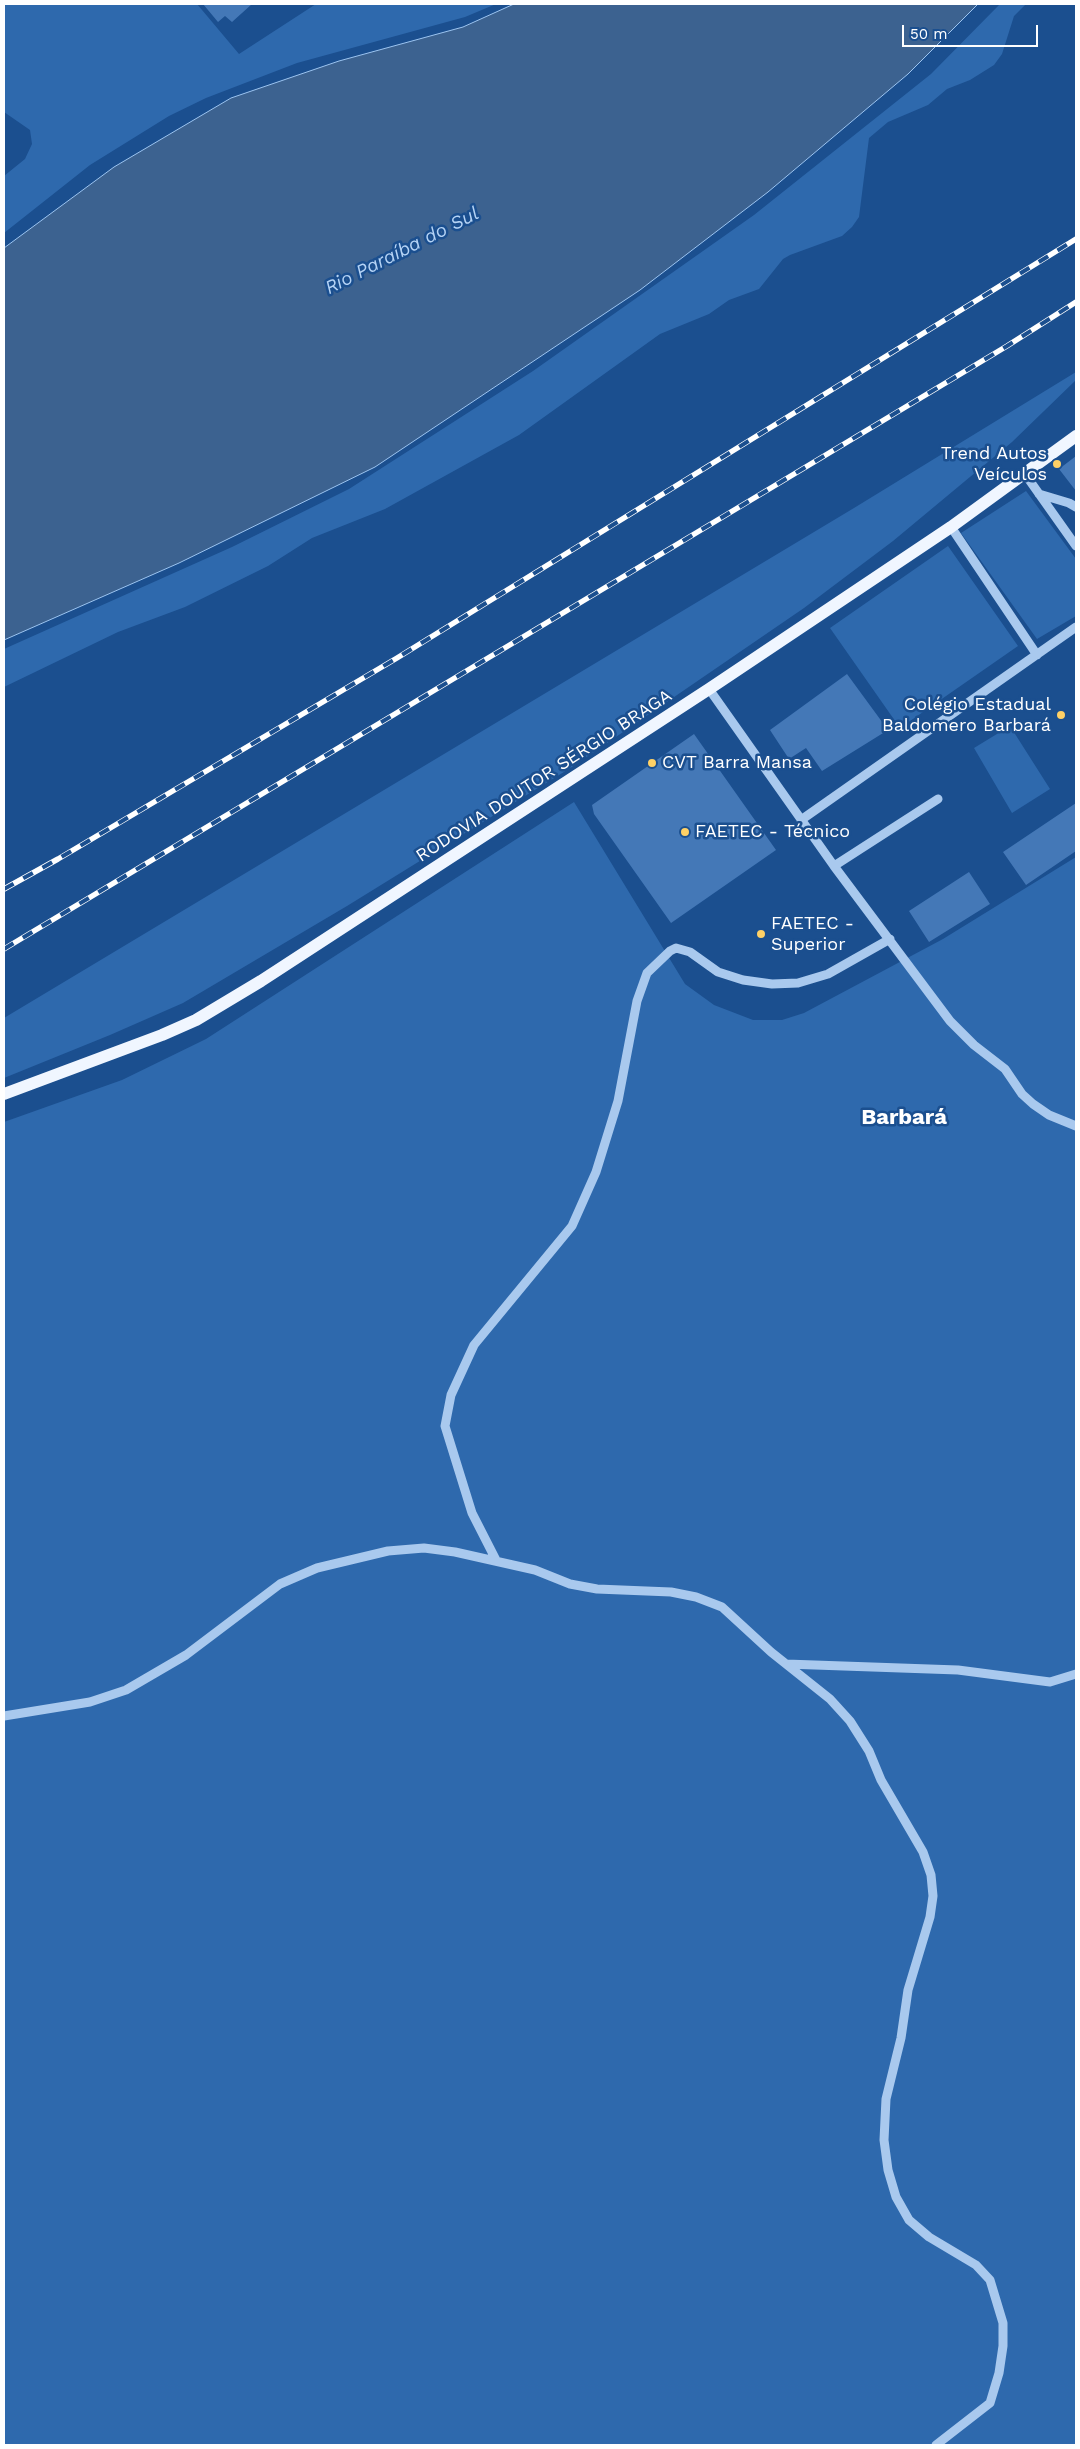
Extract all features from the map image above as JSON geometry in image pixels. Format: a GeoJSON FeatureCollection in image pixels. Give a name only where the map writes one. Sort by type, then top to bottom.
{"type":"FeatureCollection","features":[{"type":"Feature","properties":{"kind":"main road","name":"RODOVIA DOUTOR SÉRGIO BRAGA"},"geometry":{"type":"LineString","coordinates":[[4,1094],[127,1050],[196,1020],[261,981],[709,689],[951,527],[1076,436]]}},
{"type":"Feature","properties":{"kind":"street"},"geometry":{"type":"LineString","coordinates":[[1025,474],[1076,546]]}},
{"type":"Feature","properties":{"kind":"street"},"geometry":{"type":"LineString","coordinates":[[1039,494],[1076,507]]}},
{"type":"Feature","properties":{"kind":"street"},"geometry":{"type":"LineString","coordinates":[[951,527],[1037,655]]}},
{"type":"Feature","properties":{"kind":"street"},"geometry":{"type":"LineString","coordinates":[[801,820],[1076,627]]}},
{"type":"Feature","properties":{"kind":"street"},"geometry":{"type":"LineString","coordinates":[[709,689],[834,866],[900,951],[950,1021],[974,1045],[1005,1069],[1022,1094],[1049,1115],[1076,1126]]}},
{"type":"Feature","properties":{"kind":"street"},"geometry":{"type":"LineString","coordinates":[[834,866],[938,799]]}},
{"type":"Feature","properties":{"kind":"street"},"geometry":{"type":"LineString","coordinates":[[496,1560],[472,1513],[445,1426],[451,1395],[474,1345],[572,1226],[596,1172],[618,1101],[637,1001],[647,973],[670,951],[676,948],[690,952],[718,972],[732,977],[772,984],[798,983],[828,974],[890,939]]}},
{"type":"Feature","properties":{"kind":"street"},"geometry":{"type":"LineString","coordinates":[[4,1716],[90,1702],[126,1690],[186,1655],[280,1584],[317,1568],[356,1557],[424,1548],[496,1560],[535,1570],[570,1584],[597,1589],[671,1592],[696,1597],[722,1607],[786,1664],[830,1699],[850,1720],[869,1751],[881,1780],[923,1852],[931,1875],[933,1896],[930,1917],[908,1990],[901,2038],[886,2100],[884,2140],[888,2170],[896,2197],[909,2220],[929,2236],[976,2265],[990,2280],[1003,2323],[1003,2346],[999,2373],[990,2403],[936,2445]]}},
{"type":"Feature","properties":{"kind":"street"},"geometry":{"type":"LineString","coordinates":[[786,1664],[958,1670],[1050,1682],[1076,1674]]}},
{"type":"Feature","properties":{"kind":"shaded area"},"geometry":{"type":"Polygon","coordinates":[[[4,4],[197,4],[239,54],[316,4],[496,4],[465,17],[297,63],[206,98],[169,116],[90,165],[4,233],[4,176],[25,159],[32,144],[30,130],[4,112],[4,4]]]}},
{"type":"Feature","properties":{"kind":"shaded area"},"geometry":{"type":"Polygon","coordinates":[[[1000,4],[1026,4],[1014,16],[1002,54],[994,65],[970,80],[947,89],[928,105],[888,122],[869,138],[859,217],[842,236],[783,259],[759,289],[729,300],[709,314],[660,334],[519,435],[385,509],[312,538],[268,566],[185,607],[118,632],[4,687],[4,649],[232,547],[349,489],[533,371],[754,215],[931,74],[1000,4]]]}},
{"type":"Feature","properties":{"kind":"shaded area"},"geometry":{"type":"Polygon","coordinates":[[[1076,372],[1076,380],[1012,442],[893,541],[804,608],[572,767],[347,906],[183,1003],[4,1078],[4,1018],[854,508],[1076,372]]]}},
{"type":"Feature","properties":{"kind":"shaded area"},"geometry":{"type":"Polygon","coordinates":[[[1026,491],[1076,559],[1076,616],[1037,639],[961,533],[1026,491]]]}},
{"type":"Feature","properties":{"kind":"shaded area"},"geometry":{"type":"Polygon","coordinates":[[[948,546],[1018,646],[900,728],[830,628],[948,546]]]}},
{"type":"Feature","properties":{"kind":"shaded area"},"geometry":{"type":"Polygon","coordinates":[[[1010,726],[1050,789],[1012,813],[974,748],[1010,726]]]}},
{"type":"Feature","properties":{"kind":"shaded area"},"geometry":{"type":"Polygon","coordinates":[[[574,802],[685,984],[714,1005],[753,1020],[782,1020],[804,1013],[943,939],[1076,857],[1076,2445],[4,2445],[4,1122],[122,1080],[206,1039],[574,802]]]}},
{"type":"Feature","properties":{"kind":"water","name":"Rio Paraíba do Sul"},"geometry":{"type":"Polygon","coordinates":[[[514,4],[978,4],[908,74],[768,192],[640,290],[375,467],[179,563],[4,640],[4,248],[114,167],[231,98],[339,61],[463,27],[514,4]]]}},
{"type":"Feature","properties":{"kind":"building"},"geometry":{"type":"Polygon","coordinates":[[[203,4],[252,4],[232,22],[225,16],[218,22],[203,4]]]}},
{"type":"Feature","properties":{"kind":"building"},"geometry":{"type":"Polygon","coordinates":[[[1076,456],[1076,491],[1059,469],[1076,456]]]}},
{"type":"Feature","properties":{"kind":"building"},"geometry":{"type":"Polygon","coordinates":[[[847,674],[888,730],[822,771],[806,748],[789,759],[770,730],[847,674]]]}},
{"type":"Feature","properties":{"kind":"building","name":"FAETEC - Técnico"},"geometry":{"type":"Polygon","coordinates":[[[694,734],[776,850],[671,923],[594,814],[592,805],[694,734]]]}},
{"type":"Feature","properties":{"kind":"building"},"geometry":{"type":"Polygon","coordinates":[[[1076,803],[1076,851],[1026,885],[1003,852],[1076,803]]]}},
{"type":"Feature","properties":{"kind":"building"},"geometry":{"type":"Polygon","coordinates":[[[969,872],[990,904],[929,942],[909,911],[969,872]]]}},
{"type":"Feature","properties":{"kind":"railway"},"geometry":{"type":"LineString","coordinates":[[4,889],[58,859],[397,658],[1076,239]]}},
{"type":"Feature","properties":{"kind":"railway"},"geometry":{"type":"LineString","coordinates":[[4,949],[1007,346],[1076,302]]}},
{"type":"Feature","properties":{"kind":"place","name":"Trend Autos Veículos"},"geometry":{"type":"Point","coordinates":[1057,464]}},
{"type":"Feature","properties":{"kind":"place","name":"Colégio Estadual Baldomero Barbará"},"geometry":{"type":"Point","coordinates":[1061,715]}},
{"type":"Feature","properties":{"kind":"place","name":"CVT Barra Mansa"},"geometry":{"type":"Point","coordinates":[652,763]}},
{"type":"Feature","properties":{"kind":"place","name":"FAETEC - Técnico"},"geometry":{"type":"Point","coordinates":[685,832]}},
{"type":"Feature","properties":{"kind":"place","name":"FAETEC - Superior"},"geometry":{"type":"Point","coordinates":[761,934]}},
{"type":"Feature","properties":{"kind":"district","name":"Barbará"},"geometry":{"type":"Point","coordinates":[904,1118]}}]}
